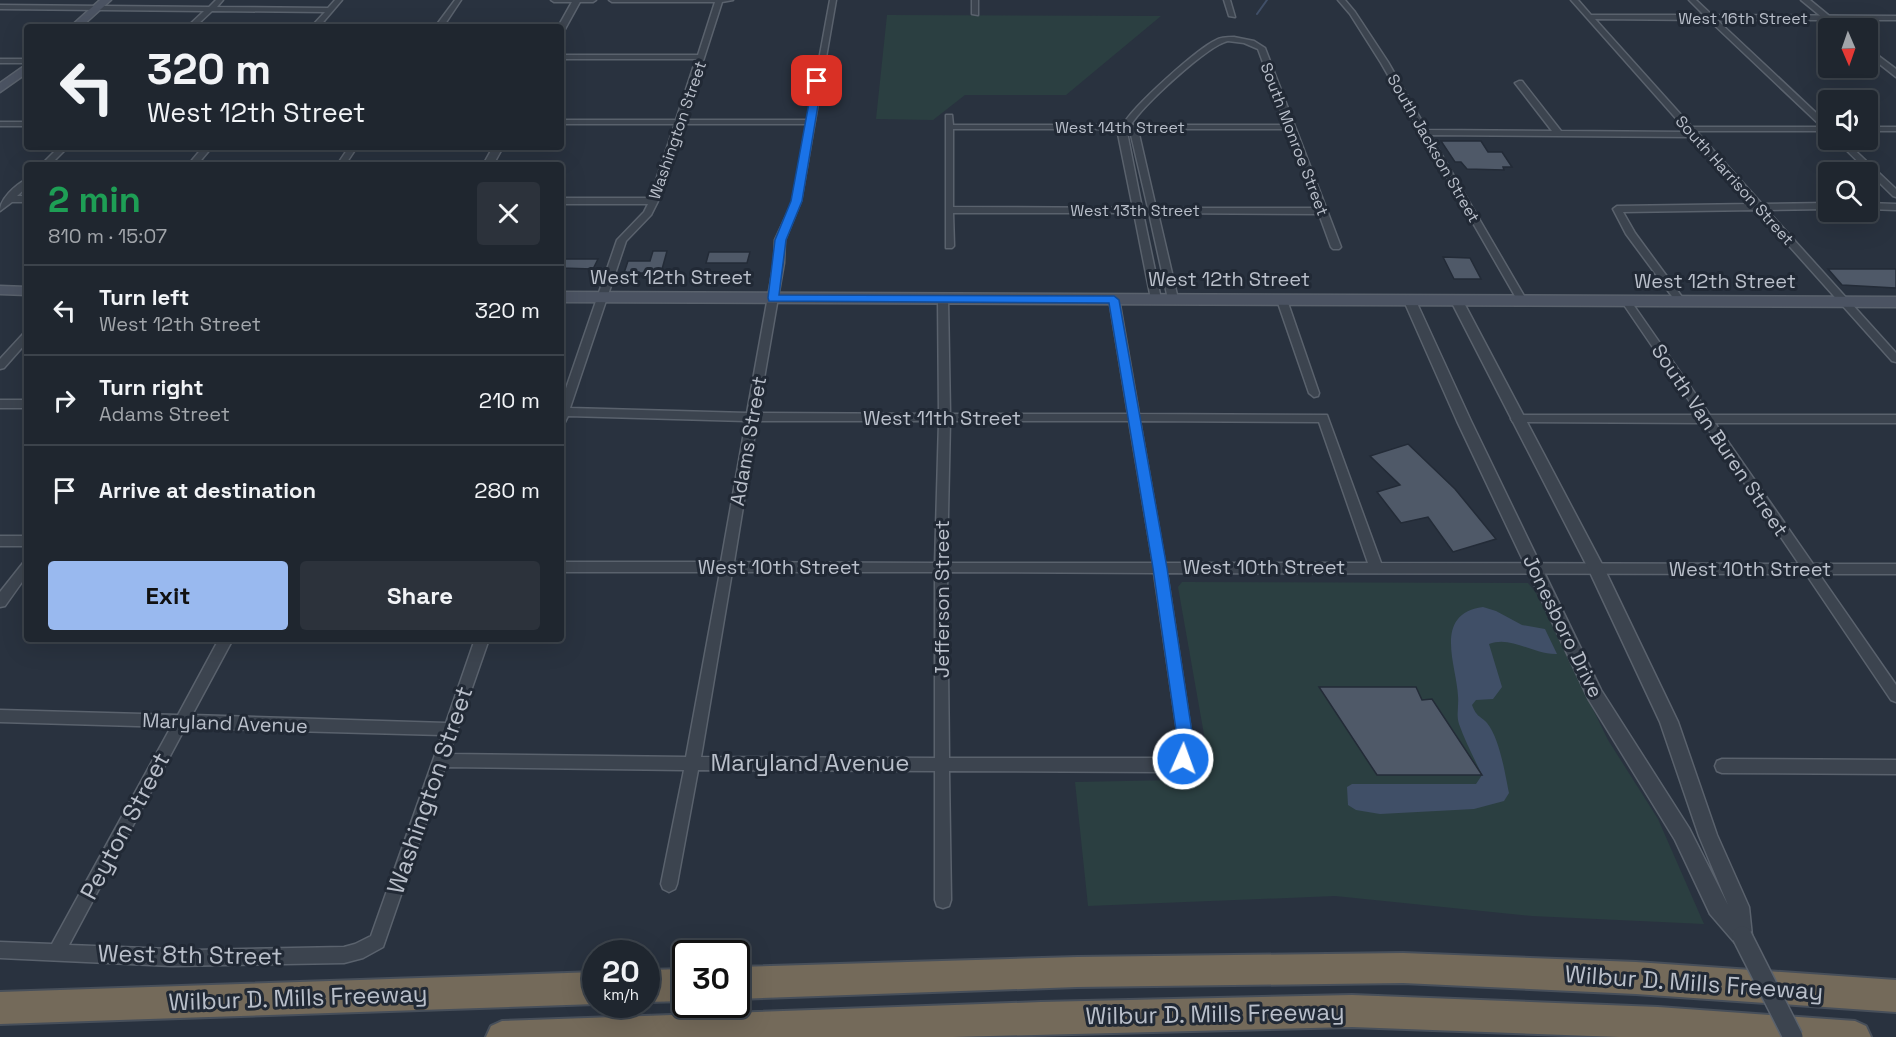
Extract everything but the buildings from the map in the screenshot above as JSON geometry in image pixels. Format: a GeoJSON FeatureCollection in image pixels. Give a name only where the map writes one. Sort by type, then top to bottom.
{"type":"FeatureCollection","features":[{"type":"Feature","properties":{"kind":"highway","name":"Wilbur D. Mills Freeway"},"geometry":{"type":"LineString","coordinates":[[750,984],[1077,972],[1403,968],[1636,978],[1896,996]]}},
{"type":"Feature","properties":{"kind":"highway","name":"Wilbur D. Mills Freeway"},"geometry":{"type":"LineString","coordinates":[[0,1008],[582,988]]}},
{"type":"Feature","properties":{"kind":"highway","name":"Wilbur D. Mills Freeway"},"geometry":{"type":"LineString","coordinates":[[502,1037],[1041,1018],[1352,1011],[1612,1021],[1855,1037]]}},
{"type":"Feature","properties":{"kind":"main road"},"geometry":{"type":"LineString","coordinates":[[78,24],[106,0]]}},
{"type":"Feature","properties":{"kind":"main road"},"geometry":{"type":"LineString","coordinates":[[0,89],[24,69]]}},
{"type":"Feature","properties":{"kind":"main road"},"geometry":{"type":"LineString","coordinates":[[0,290],[24,291]]}},
{"type":"Feature","properties":{"kind":"main road","name":"West 12th Street"},"geometry":{"type":"LineString","coordinates":[[564,297],[1896,302]]}},
{"type":"Feature","properties":{"kind":"street"},"geometry":{"type":"LineString","coordinates":[[194,24],[220,0]]}},
{"type":"Feature","properties":{"kind":"street"},"geometry":{"type":"LineString","coordinates":[[318,24],[339,0]]}},
{"type":"Feature","properties":{"kind":"street"},"geometry":{"type":"LineString","coordinates":[[441,24],[458,0]]}},
{"type":"Feature","properties":{"kind":"street"},"geometry":{"type":"LineString","coordinates":[[555,0],[593,0]]}},
{"type":"Feature","properties":{"kind":"street"},"geometry":{"type":"LineString","coordinates":[[564,24],[577,0]]}},
{"type":"Feature","properties":{"kind":"street"},"geometry":{"type":"LineString","coordinates":[[612,0],[729,0]]}},
{"type":"Feature","properties":{"kind":"street","name":"Adams Street"},"geometry":{"type":"LineString","coordinates":[[669,884],[694,763],[725,567],[773,298],[780,240],[796,201],[833,0]]}},
{"type":"Feature","properties":{"kind":"street"},"geometry":{"type":"LineString","coordinates":[[975,0],[976,14]]}},
{"type":"Feature","properties":{"kind":"street"},"geometry":{"type":"LineString","coordinates":[[1227,0],[1233,16]]}},
{"type":"Feature","properties":{"kind":"street","name":"South Jackson Street"},"geometry":{"type":"LineString","coordinates":[[1341,0],[1353,13],[1370,46],[1384,62],[1522,301]]}},
{"type":"Feature","properties":{"kind":"street","name":"South Harrison Street"},"geometry":{"type":"LineString","coordinates":[[1574,0],[1896,359]]}},
{"type":"Feature","properties":{"kind":"street"},"geometry":{"type":"LineString","coordinates":[[1692,0],[1818,120]]}},
{"type":"Feature","properties":{"kind":"street"},"geometry":{"type":"LineString","coordinates":[[1805,0],[1827,18]]}},
{"type":"Feature","properties":{"kind":"street","name":"Washington Street"},"geometry":{"type":"LineString","coordinates":[[564,409],[622,240],[648,213],[654,201],[719,1]]}},
{"type":"Feature","properties":{"kind":"street"},"geometry":{"type":"LineString","coordinates":[[0,7],[330,10]]}},
{"type":"Feature","properties":{"kind":"street","name":"West 16th Street"},"geometry":{"type":"LineString","coordinates":[[1589,17],[1818,18]]}},
{"type":"Feature","properties":{"kind":"street","name":"West 16th Street"},"geometry":{"type":"LineString","coordinates":[[1878,18],[1896,18]]}},
{"type":"Feature","properties":{"kind":"street","name":"South Monroe Street"},"geometry":{"type":"LineString","coordinates":[[1127,127],[1128,122],[1158,92],[1213,45],[1226,40],[1244,40],[1255,43],[1261,48],[1336,247]]}},
{"type":"Feature","properties":{"kind":"street"},"geometry":{"type":"LineString","coordinates":[[564,57],[702,57]]}},
{"type":"Feature","properties":{"kind":"street"},"geometry":{"type":"LineString","coordinates":[[1878,59],[1896,74]]}},
{"type":"Feature","properties":{"kind":"street"},"geometry":{"type":"LineString","coordinates":[[0,61],[24,61]]}},
{"type":"Feature","properties":{"kind":"street"},"geometry":{"type":"LineString","coordinates":[[1519,83],[1559,134]]}},
{"type":"Feature","properties":{"kind":"street"},"geometry":{"type":"LineString","coordinates":[[564,122],[810,122]]}},
{"type":"Feature","properties":{"kind":"street","name":"West 14th Street"},"geometry":{"type":"LineString","coordinates":[[950,210],[949,122],[1127,127],[1290,127]]}},
{"type":"Feature","properties":{"kind":"street"},"geometry":{"type":"LineString","coordinates":[[0,124],[24,124]]}},
{"type":"Feature","properties":{"kind":"street"},"geometry":{"type":"LineString","coordinates":[[1156,299],[1122,134],[1127,127],[1135,134],[1173,299]]}},
{"type":"Feature","properties":{"kind":"street"},"geometry":{"type":"LineString","coordinates":[[1425,132],[1559,134],[1818,129]]}},
{"type":"Feature","properties":{"kind":"street"},"geometry":{"type":"LineString","coordinates":[[1878,129],[1896,129]]}},
{"type":"Feature","properties":{"kind":"street"},"geometry":{"type":"LineString","coordinates":[[48,162],[61,150]]}},
{"type":"Feature","properties":{"kind":"street"},"geometry":{"type":"LineString","coordinates":[[195,162],[205,150]]}},
{"type":"Feature","properties":{"kind":"street"},"geometry":{"type":"LineString","coordinates":[[1850,150],[1896,194]]}},
{"type":"Feature","properties":{"kind":"street"},"geometry":{"type":"LineString","coordinates":[[0,208],[5,199],[24,184]]}},
{"type":"Feature","properties":{"kind":"street"},"geometry":{"type":"LineString","coordinates":[[5,199],[24,199]]}},
{"type":"Feature","properties":{"kind":"street"},"geometry":{"type":"LineString","coordinates":[[564,201],[654,201]]}},
{"type":"Feature","properties":{"kind":"street"},"geometry":{"type":"LineString","coordinates":[[1680,302],[1631,234],[1617,209],[1752,209],[1818,206]]}},
{"type":"Feature","properties":{"kind":"street"},"geometry":{"type":"LineString","coordinates":[[1878,207],[1896,207]]}},
{"type":"Feature","properties":{"kind":"street"},"geometry":{"type":"LineString","coordinates":[[948,246],[950,210]]}},
{"type":"Feature","properties":{"kind":"street","name":"West 13th Street"},"geometry":{"type":"LineString","coordinates":[[950,210],[1321,211]]}},
{"type":"Feature","properties":{"kind":"street","name":"Jefferson Street"},"geometry":{"type":"LineString","coordinates":[[943,900],[941,567],[945,419],[944,299]]}},
{"type":"Feature","properties":{"kind":"street"},"geometry":{"type":"LineString","coordinates":[[1114,300],[1160,568]]}},
{"type":"Feature","properties":{"kind":"street"},"geometry":{"type":"LineString","coordinates":[[1282,300],[1314,393]]}},
{"type":"Feature","properties":{"kind":"street","name":"Jonesboro Drive"},"geometry":{"type":"LineString","coordinates":[[1410,301],[1464,421],[1595,695],[1682,834],[1718,907],[1742,936],[1793,1037]]}},
{"type":"Feature","properties":{"kind":"street","name":"Jonesboro Drive"},"geometry":{"type":"LineString","coordinates":[[1457,301],[1596,568],[1669,722],[1708,836],[1739,907],[1742,936]]}},
{"type":"Feature","properties":{"kind":"street","name":"South Van Buren Street"},"geometry":{"type":"LineString","coordinates":[[1627,302],[1896,696]]}},
{"type":"Feature","properties":{"kind":"street"},"geometry":{"type":"LineString","coordinates":[[0,366],[24,339]]}},
{"type":"Feature","properties":{"kind":"street"},"geometry":{"type":"LineString","coordinates":[[0,404],[24,404]]}},
{"type":"Feature","properties":{"kind":"street","name":"West 11th Street"},"geometry":{"type":"LineString","coordinates":[[564,415],[945,419],[1323,418],[1376,567]]}},
{"type":"Feature","properties":{"kind":"street"},"geometry":{"type":"LineString","coordinates":[[1517,419],[1896,419]]}},
{"type":"Feature","properties":{"kind":"street"},"geometry":{"type":"LineString","coordinates":[[0,541],[24,541]]}},
{"type":"Feature","properties":{"kind":"street","name":"West 10th Street"},"geometry":{"type":"LineString","coordinates":[[564,567],[1896,569]]}},
{"type":"Feature","properties":{"kind":"street","name":"Maryland Avenue"},"geometry":{"type":"LineString","coordinates":[[441,760],[1162,765],[1178,762],[1187,752],[1160,568]]}},
{"type":"Feature","properties":{"kind":"street"},"geometry":{"type":"LineString","coordinates":[[0,602],[24,570]]}},
{"type":"Feature","properties":{"kind":"street","name":"Peyton Street"},"geometry":{"type":"LineString","coordinates":[[57,951],[224,642]]}},
{"type":"Feature","properties":{"kind":"street","name":"Washington Street"},"geometry":{"type":"LineString","coordinates":[[377,941],[481,642]]}},
{"type":"Feature","properties":{"kind":"street","name":"Maryland Avenue"},"geometry":{"type":"LineString","coordinates":[[0,716],[450,729]]}},
{"type":"Feature","properties":{"kind":"street"},"geometry":{"type":"LineString","coordinates":[[1722,766],[1896,767]]}},
{"type":"Feature","properties":{"kind":"street","name":"West 8th Street"},"geometry":{"type":"LineString","coordinates":[[0,950],[145,957],[344,955],[357,952],[377,941]]}},
{"type":"Feature","properties":{"kind":"green space"},"geometry":{"type":"Polygon","coordinates":[[[887,15],[1161,16],[1066,95],[965,95],[933,120],[876,119],[887,15]]]}},
{"type":"Feature","properties":{"kind":"green space"},"geometry":{"type":"Polygon","coordinates":[[[1182,582],[1528,583],[1536,593],[1608,740],[1658,819],[1704,924],[1532,916],[1335,896],[1088,906],[1075,782],[1175,780],[1192,772],[1204,753],[1206,746],[1178,587],[1182,582]]]}},
{"type":"Feature","properties":{"kind":"water"},"geometry":{"type":"Polygon","coordinates":[[[1483,607],[1496,611],[1522,625],[1545,629],[1557,654],[1539,652],[1514,643],[1489,644],[1502,687],[1493,699],[1476,700],[1472,705],[1492,730],[1499,747],[1509,793],[1504,801],[1474,809],[1380,814],[1356,810],[1348,805],[1347,787],[1352,784],[1476,784],[1482,775],[1458,721],[1457,684],[1451,643],[1452,630],[1457,620],[1467,612],[1483,607]]]}},
{"type":"Feature","properties":{"kind":"waterway"},"geometry":{"type":"LineString","coordinates":[[1257,14],[1267,0]]}},
{"type":"Feature","properties":{"kind":"route"},"geometry":{"type":"LineString","coordinates":[[817,81],[796,201],[780,240],[781,247],[773,298],[1114,300],[1160,568],[1187,752],[1183,759]]}}]}
